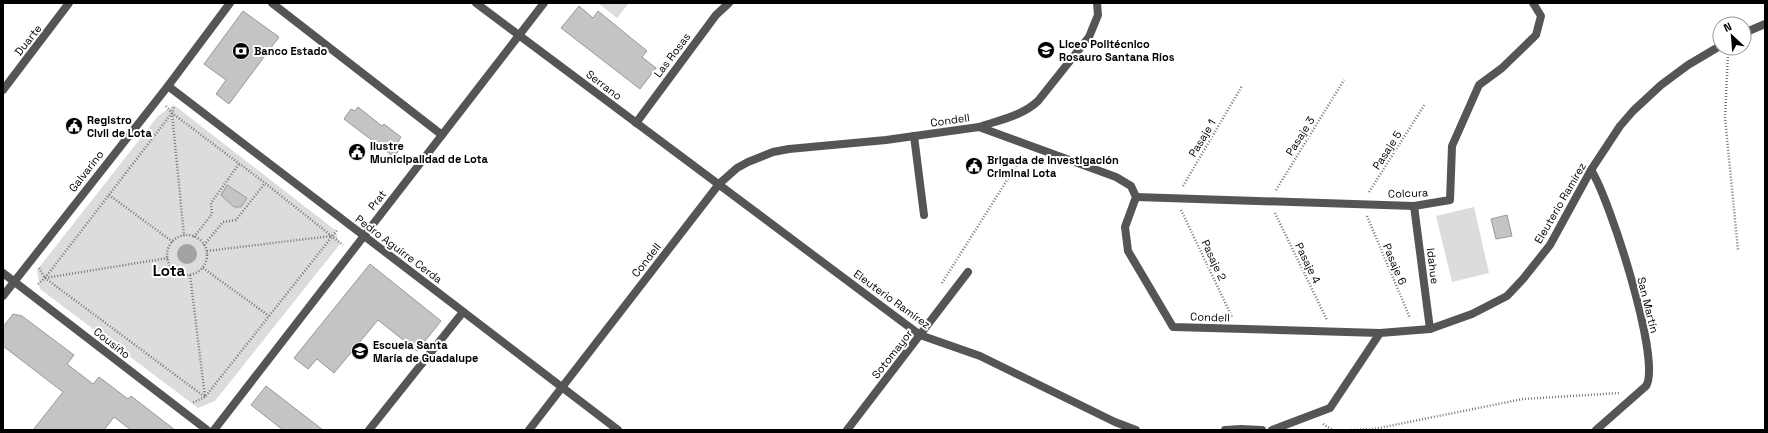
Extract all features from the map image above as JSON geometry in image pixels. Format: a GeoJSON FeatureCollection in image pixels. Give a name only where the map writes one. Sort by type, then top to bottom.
{"type":"FeatureCollection","features":[{"type":"Feature","properties":{"kind":"street","name":"Duarte"},"geometry":{"type":"LineString","coordinates":[[3,90],[70,3]]}},
{"type":"Feature","properties":{"kind":"street","name":"Galvarino"},"geometry":{"type":"LineString","coordinates":[[3,296],[168,86],[230,3]]}},
{"type":"Feature","properties":{"kind":"street"},"geometry":{"type":"LineString","coordinates":[[272,3],[442,135]]}},
{"type":"Feature","properties":{"kind":"street","name":"Serrano"},"geometry":{"type":"LineString","coordinates":[[476,3],[718,184]]}},
{"type":"Feature","properties":{"kind":"street","name":"Prat"},"geometry":{"type":"LineString","coordinates":[[214,430],[544,3]]}},
{"type":"Feature","properties":{"kind":"street","name":"Las Rosas"},"geometry":{"type":"LineString","coordinates":[[636,123],[716,15],[729,3]]}},
{"type":"Feature","properties":{"kind":"street"},"geometry":{"type":"LineString","coordinates":[[979,127],[1022,112],[1031,108],[1038,101],[1089,37],[1098,15],[1097,3]]}},
{"type":"Feature","properties":{"kind":"street","name":"Colcura"},"geometry":{"type":"LineString","coordinates":[[1136,196],[1414,206],[1450,200],[1452,146],[1479,85],[1502,68],[1536,35],[1541,16],[1533,3]]}},
{"type":"Feature","properties":{"kind":"street"},"geometry":{"type":"LineString","coordinates":[[1752,30],[1765,24]]}},
{"type":"Feature","properties":{"kind":"street","name":"Eleuterio Ramírez"},"geometry":{"type":"LineString","coordinates":[[1380,333],[1430,329],[1472,314],[1507,296],[1523,280],[1550,245],[1591,170],[1620,126],[1646,97],[1688,65],[1712,51]]}},
{"type":"Feature","properties":{"kind":"street","name":"Pedro Aguirre Cerda"},"geometry":{"type":"LineString","coordinates":[[168,86],[618,430]]}},
{"type":"Feature","properties":{"kind":"street","name":"Condell"},"geometry":{"type":"LineString","coordinates":[[530,430],[718,184],[737,168],[773,152],[789,149],[914,136],[979,127],[1116,177],[1130,186],[1136,196],[1125,227],[1128,251],[1173,327],[1380,333]]}},
{"type":"Feature","properties":{"kind":"street"},"geometry":{"type":"LineString","coordinates":[[914,136],[924,214]]}},
{"type":"Feature","properties":{"kind":"street","name":"San Martín"},"geometry":{"type":"LineString","coordinates":[[1591,170],[1602,189],[1611,214],[1639,310],[1650,364],[1650,376],[1646,386],[1596,430]]}},
{"type":"Feature","properties":{"kind":"street","name":"Eleuterio Ramírez"},"geometry":{"type":"LineString","coordinates":[[718,184],[920,335],[980,356],[1114,422],[1136,430]]}},
{"type":"Feature","properties":{"kind":"street","name":"Idahue"},"geometry":{"type":"LineString","coordinates":[[1414,206],[1430,329]]}},
{"type":"Feature","properties":{"kind":"street","name":"Sotomayor"},"geometry":{"type":"LineString","coordinates":[[847,430],[968,272]]}},
{"type":"Feature","properties":{"kind":"street","name":"Cousiño"},"geometry":{"type":"LineString","coordinates":[[3,273],[207,430]]}},
{"type":"Feature","properties":{"kind":"street"},"geometry":{"type":"LineString","coordinates":[[369,430],[463,312]]}},
{"type":"Feature","properties":{"kind":"street"},"geometry":{"type":"LineString","coordinates":[[1272,430],[1330,408],[1380,333]]}},
{"type":"Feature","properties":{"kind":"street"},"geometry":{"type":"LineString","coordinates":[[1225,430],[1262,430]]}},
{"type":"Feature","properties":{"kind":"path"},"geometry":{"type":"LineString","coordinates":[[1729,56],[1725,118],[1738,250]]}},
{"type":"Feature","properties":{"kind":"path","name":"Pasaje 3"},"geometry":{"type":"LineString","coordinates":[[1269,201],[1344,80]]}},
{"type":"Feature","properties":{"kind":"path","name":"Pasaje 1"},"geometry":{"type":"LineString","coordinates":[[1176,198],[1242,86]]}},
{"type":"Feature","properties":{"kind":"path"},"geometry":{"type":"LineString","coordinates":[[29,293],[45,278],[172,113],[179,95]]}},
{"type":"Feature","properties":{"kind":"path"},"geometry":{"type":"LineString","coordinates":[[159,97],[172,113],[352,251]]}},
{"type":"Feature","properties":{"kind":"path","name":"Pasaje 5"},"geometry":{"type":"LineString","coordinates":[[1361,204],[1425,104]]}},
{"type":"Feature","properties":{"kind":"path"},"geometry":{"type":"LineString","coordinates":[[172,113],[184,236]]}},
{"type":"Feature","properties":{"kind":"path"},"geometry":{"type":"LineString","coordinates":[[940,286],[1029,145]]}},
{"type":"Feature","properties":{"kind":"path"},"geometry":{"type":"LineString","coordinates":[[194,237],[212,214],[211,202],[239,164]]}},
{"type":"Feature","properties":{"kind":"path"},"geometry":{"type":"LineString","coordinates":[[204,245],[223,222],[236,220],[265,183]]}},
{"type":"Feature","properties":{"kind":"path"},"geometry":{"type":"LineString","coordinates":[[109,195],[173,242]]}},
{"type":"Feature","properties":{"kind":"path","name":"Pasaje 2"},"geometry":{"type":"LineString","coordinates":[[1176,198],[1237,329]]}},
{"type":"Feature","properties":{"kind":"path","name":"Pasaje 4"},"geometry":{"type":"LineString","coordinates":[[1269,201],[1333,331]]}},
{"type":"Feature","properties":{"kind":"path","name":"Pasaje 6"},"geometry":{"type":"LineString","coordinates":[[1361,204],[1415,330]]}},
{"type":"Feature","properties":{"kind":"path"},"geometry":{"type":"LineString","coordinates":[[180,409],[205,397],[345,221]]}},
{"type":"Feature","properties":{"kind":"path"},"geometry":{"type":"LineString","coordinates":[[184,236],[194,237],[204,245],[207,251],[206,263],[203,268],[190,275],[176,272],[172,268],[168,258],[170,247],[173,242],[184,236]]}},
{"type":"Feature","properties":{"kind":"path"},"geometry":{"type":"LineString","coordinates":[[207,251],[332,236]]}},
{"type":"Feature","properties":{"kind":"path"},"geometry":{"type":"LineString","coordinates":[[33,257],[45,278],[205,397]]}},
{"type":"Feature","properties":{"kind":"path"},"geometry":{"type":"LineString","coordinates":[[45,278],[168,258]]}},
{"type":"Feature","properties":{"kind":"path"},"geometry":{"type":"LineString","coordinates":[[203,268],[269,316]]}},
{"type":"Feature","properties":{"kind":"path"},"geometry":{"type":"LineString","coordinates":[[190,275],[205,397]]}},
{"type":"Feature","properties":{"kind":"path"},"geometry":{"type":"LineString","coordinates":[[1351,430],[1374,430],[1523,399],[1639,392]]}},
{"type":"Feature","properties":{"kind":"shaded area"},"geometry":{"type":"Polygon","coordinates":[[[598,3],[629,3],[617,18],[598,3]]]}},
{"type":"Feature","properties":{"kind":"shaded area"},"geometry":{"type":"Polygon","coordinates":[[[174,105],[335,230],[340,244],[215,401],[198,408],[40,289],[37,270],[158,116],[174,105]]]}},
{"type":"Feature","properties":{"kind":"shaded area"},"geometry":{"type":"Polygon","coordinates":[[[1474,207],[1489,273],[1452,282],[1436,216],[1474,207]]]}},
{"type":"Feature","properties":{"kind":"shaded area"},"geometry":{"type":"Polygon","coordinates":[[[183,244],[191,244],[197,250],[197,258],[191,264],[183,264],[177,258],[177,250],[183,244]]]}},
{"type":"Feature","properties":{"kind":"building"},"geometry":{"type":"Polygon","coordinates":[[[579,6],[593,18],[598,11],[647,51],[642,57],[656,68],[640,89],[561,28],[579,6]]]}},
{"type":"Feature","properties":{"kind":"building","name":"Banco Estado"},"geometry":{"type":"Polygon","coordinates":[[[243,11],[279,37],[229,104],[216,94],[226,80],[204,64],[243,11]]]}},
{"type":"Feature","properties":{"kind":"building"},"geometry":{"type":"Polygon","coordinates":[[[358,107],[382,126],[384,124],[401,137],[398,142],[402,146],[394,157],[344,119],[351,109],[355,111],[358,107]]]}},
{"type":"Feature","properties":{"kind":"building"},"geometry":{"type":"Polygon","coordinates":[[[227,185],[247,198],[241,207],[234,207],[221,195],[227,185]]]}},
{"type":"Feature","properties":{"kind":"building"},"geometry":{"type":"Polygon","coordinates":[[[1507,215],[1512,236],[1496,239],[1491,219],[1507,215]]]}},
{"type":"Feature","properties":{"kind":"building"},"geometry":{"type":"Polygon","coordinates":[[[370,264],[441,321],[417,351],[378,320],[334,373],[317,359],[308,369],[294,358],[370,264]]]}},
{"type":"Feature","properties":{"kind":"building"},"geometry":{"type":"Polygon","coordinates":[[[13,314],[22,316],[74,355],[67,364],[93,384],[99,377],[128,399],[131,396],[175,430],[131,430],[114,417],[104,430],[33,430],[63,392],[3,346],[3,327],[13,314]]]}},
{"type":"Feature","properties":{"kind":"building"},"geometry":{"type":"Polygon","coordinates":[[[266,386],[323,430],[283,430],[251,405],[266,386]]]}},
{"type":"Feature","properties":{"kind":"place","name":"Liceo Politécnico Rosauro Santana Ríos"},"geometry":{"type":"Point","coordinates":[1046,50]}},
{"type":"Feature","properties":{"kind":"place","name":"Banco Estado"},"geometry":{"type":"Point","coordinates":[241,51]}},
{"type":"Feature","properties":{"kind":"place","name":"Registro Civil de Lota"},"geometry":{"type":"Point","coordinates":[74,126]}},
{"type":"Feature","properties":{"kind":"place","name":"Ilustre Municipalidad de Lota"},"geometry":{"type":"Point","coordinates":[357,152]}},
{"type":"Feature","properties":{"kind":"place","name":"Brigada de Investigación Criminal Lota"},"geometry":{"type":"Point","coordinates":[974,166]}},
{"type":"Feature","properties":{"kind":"place","name":"Escuela Santa María de Guadalupe"},"geometry":{"type":"Point","coordinates":[360,351]}},
{"type":"Feature","properties":{"kind":"district","name":"Lota"},"geometry":{"type":"Point","coordinates":[169,271]}}]}
